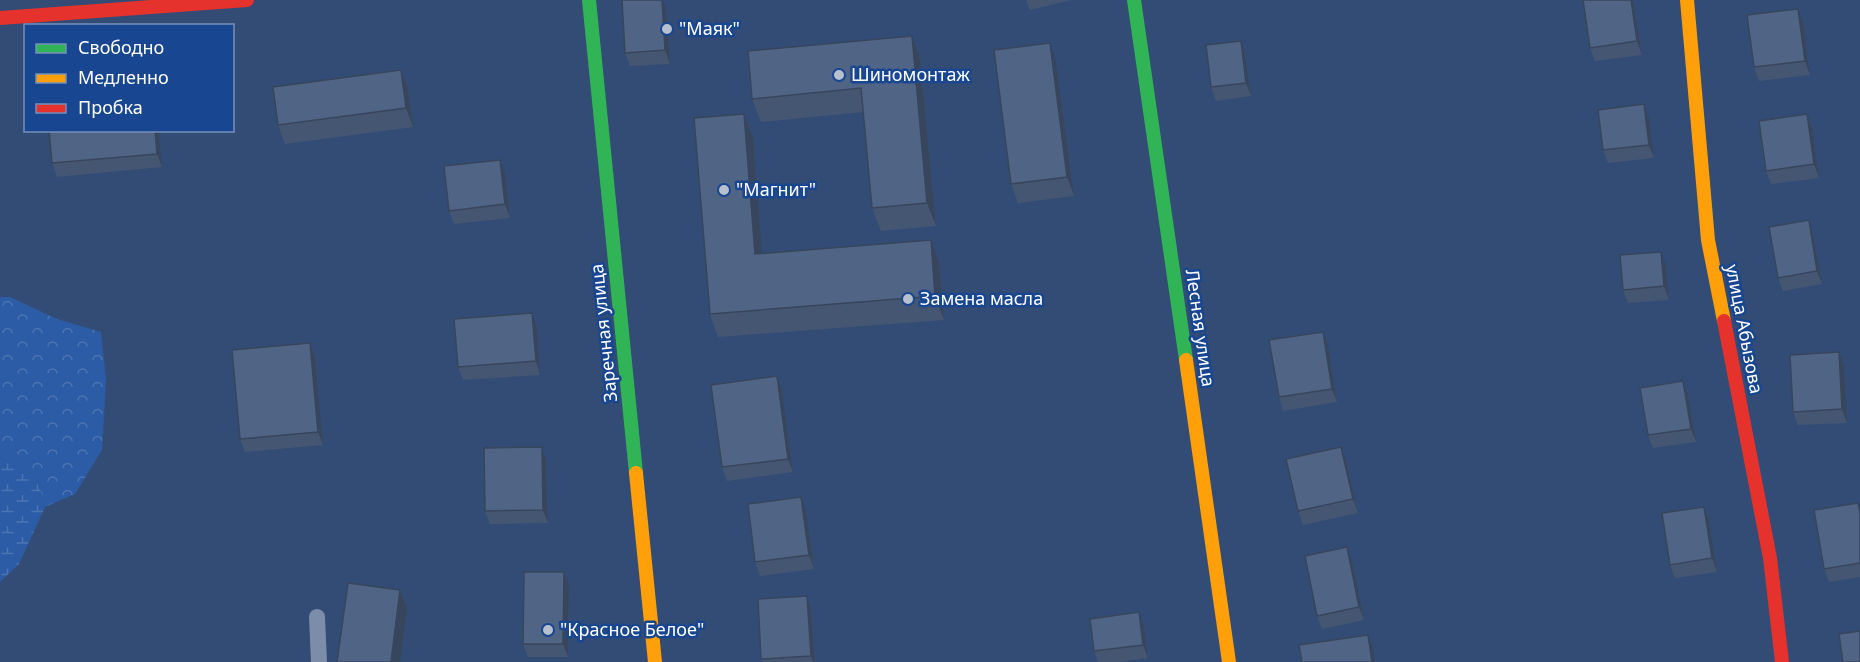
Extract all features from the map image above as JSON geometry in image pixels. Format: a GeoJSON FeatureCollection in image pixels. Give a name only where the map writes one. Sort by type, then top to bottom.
{"type":"FeatureCollection","features":[{"type":"Feature","properties":{"kind":"street"},"geometry":{"type":"LineString","coordinates":[[0,18],[247,0]]}},
{"type":"Feature","properties":{"kind":"street","name":"Заречная улица"},"geometry":{"type":"LineString","coordinates":[[589,0],[655,662]]}},
{"type":"Feature","properties":{"kind":"street","name":"Лесная улица"},"geometry":{"type":"LineString","coordinates":[[1134,0],[1229,662]]}},
{"type":"Feature","properties":{"kind":"street","name":"улица Абызова"},"geometry":{"type":"LineString","coordinates":[[1687,0],[1708,240],[1770,558],[1782,662]]}},
{"type":"Feature","properties":{"kind":"lane"},"geometry":{"type":"LineString","coordinates":[[317,617],[319,662]]}},
{"type":"Feature","properties":{"kind":"green space"},"geometry":{"type":"Polygon","coordinates":[[[0,297],[10,297],[57,319],[101,332],[106,380],[102,450],[75,494],[45,507],[37,477],[0,458],[0,297]]]}},
{"type":"Feature","properties":{"kind":"green space"},"geometry":{"type":"Polygon","coordinates":[[[0,458],[37,477],[45,507],[19,564],[0,582],[0,458]]]}},
{"type":"Feature","properties":{"kind":"building"},"geometry":{"type":"Polygon","coordinates":[[[622,0],[662,0],[665,50],[625,53],[622,0]]]}},
{"type":"Feature","properties":{"kind":"building"},"geometry":{"type":"Polygon","coordinates":[[[1583,0],[1631,0],[1637,41],[1590,48],[1583,0]]]}},
{"type":"Feature","properties":{"kind":"building"},"geometry":{"type":"Polygon","coordinates":[[[1798,9],[1805,61],[1754,67],[1747,15],[1798,9]]]}},
{"type":"Feature","properties":{"kind":"building"},"geometry":{"type":"Polygon","coordinates":[[[912,36],[927,203],[872,208],[861,88],[752,99],[748,51],[912,36]]]}},
{"type":"Feature","properties":{"kind":"building"},"geometry":{"type":"Polygon","coordinates":[[[1241,41],[1246,83],[1211,87],[1206,45],[1241,41]]]}},
{"type":"Feature","properties":{"kind":"building"},"geometry":{"type":"Polygon","coordinates":[[[1050,43],[1067,177],[1011,184],[994,50],[1050,43]]]}},
{"type":"Feature","properties":{"kind":"building"},"geometry":{"type":"Polygon","coordinates":[[[401,70],[406,108],[278,125],[273,87],[401,70]]]}},
{"type":"Feature","properties":{"kind":"building"},"geometry":{"type":"Polygon","coordinates":[[[1644,104],[1649,145],[1603,150],[1598,110],[1644,104]]]}},
{"type":"Feature","properties":{"kind":"building"},"geometry":{"type":"Polygon","coordinates":[[[744,114],[755,254],[931,240],[935,296],[710,314],[694,118],[744,114]]]}},
{"type":"Feature","properties":{"kind":"building"},"geometry":{"type":"Polygon","coordinates":[[[1807,114],[1814,164],[1766,171],[1759,121],[1807,114]]]}},
{"type":"Feature","properties":{"kind":"building"},"geometry":{"type":"Polygon","coordinates":[[[49,132],[155,132],[157,154],[52,163],[49,132]]]}},
{"type":"Feature","properties":{"kind":"building"},"geometry":{"type":"Polygon","coordinates":[[[500,160],[505,204],[449,211],[444,166],[500,160]]]}},
{"type":"Feature","properties":{"kind":"building"},"geometry":{"type":"Polygon","coordinates":[[[1809,220],[1817,271],[1778,278],[1769,227],[1809,220]]]}},
{"type":"Feature","properties":{"kind":"building"},"geometry":{"type":"Polygon","coordinates":[[[1661,252],[1664,286],[1623,290],[1620,255],[1661,252]]]}},
{"type":"Feature","properties":{"kind":"building"},"geometry":{"type":"Polygon","coordinates":[[[532,313],[536,361],[458,367],[454,319],[532,313]]]}},
{"type":"Feature","properties":{"kind":"building"},"geometry":{"type":"Polygon","coordinates":[[[1323,332],[1332,389],[1279,397],[1269,340],[1323,332]]]}},
{"type":"Feature","properties":{"kind":"building"},"geometry":{"type":"Polygon","coordinates":[[[310,343],[318,432],[240,439],[232,350],[310,343]]]}},
{"type":"Feature","properties":{"kind":"building"},"geometry":{"type":"Polygon","coordinates":[[[1839,352],[1842,409],[1793,412],[1790,355],[1839,352]]]}},
{"type":"Feature","properties":{"kind":"building"},"geometry":{"type":"Polygon","coordinates":[[[777,376],[788,459],[722,467],[711,385],[777,376]]]}},
{"type":"Feature","properties":{"kind":"building"},"geometry":{"type":"Polygon","coordinates":[[[1683,381],[1691,429],[1648,435],[1640,388],[1683,381]]]}},
{"type":"Feature","properties":{"kind":"building"},"geometry":{"type":"Polygon","coordinates":[[[542,447],[543,510],[485,511],[484,448],[542,447]]]}},
{"type":"Feature","properties":{"kind":"building"},"geometry":{"type":"Polygon","coordinates":[[[1341,447],[1353,499],[1298,511],[1286,459],[1341,447]]]}},
{"type":"Feature","properties":{"kind":"building"},"geometry":{"type":"Polygon","coordinates":[[[801,497],[809,555],[755,562],[748,504],[801,497]]]}},
{"type":"Feature","properties":{"kind":"building"},"geometry":{"type":"Polygon","coordinates":[[[1858,503],[1860,563],[1824,569],[1814,510],[1858,503]]]}},
{"type":"Feature","properties":{"kind":"building"},"geometry":{"type":"Polygon","coordinates":[[[1704,507],[1712,558],[1670,565],[1662,513],[1704,507]]]}},
{"type":"Feature","properties":{"kind":"building"},"geometry":{"type":"Polygon","coordinates":[[[1347,547],[1359,607],[1317,616],[1305,556],[1347,547]]]}},
{"type":"Feature","properties":{"kind":"building"},"geometry":{"type":"Polygon","coordinates":[[[524,572],[564,572],[563,644],[523,644],[524,572]]]}},
{"type":"Feature","properties":{"kind":"building"},"geometry":{"type":"Polygon","coordinates":[[[348,583],[400,590],[391,662],[337,662],[348,583]]]}},
{"type":"Feature","properties":{"kind":"building"},"geometry":{"type":"Polygon","coordinates":[[[807,596],[811,656],[761,659],[758,599],[807,596]]]}},
{"type":"Feature","properties":{"kind":"building"},"geometry":{"type":"Polygon","coordinates":[[[1139,612],[1143,645],[1094,651],[1090,619],[1139,612]]]}},
{"type":"Feature","properties":{"kind":"building"},"geometry":{"type":"Polygon","coordinates":[[[1860,631],[1860,662],[1843,662],[1839,634],[1860,631]]]}},
{"type":"Feature","properties":{"kind":"building"},"geometry":{"type":"Polygon","coordinates":[[[1368,635],[1372,662],[1302,662],[1299,645],[1368,635]]]}},
{"type":"Feature","properties":{"kind":"traffic: fast"},"geometry":{"type":"LineString","coordinates":[[589,0],[636,473]]}},
{"type":"Feature","properties":{"kind":"traffic: fast"},"geometry":{"type":"LineString","coordinates":[[1134,0],[1186,360]]}},
{"type":"Feature","properties":{"kind":"traffic: slow"},"geometry":{"type":"LineString","coordinates":[[1687,0],[1708,240],[1724,321]]}},
{"type":"Feature","properties":{"kind":"traffic: slow"},"geometry":{"type":"LineString","coordinates":[[1186,360],[1229,662]]}},
{"type":"Feature","properties":{"kind":"traffic: slow"},"geometry":{"type":"LineString","coordinates":[[636,473],[655,662]]}},
{"type":"Feature","properties":{"kind":"traffic: jam"},"geometry":{"type":"LineString","coordinates":[[0,18],[247,0]]}},
{"type":"Feature","properties":{"kind":"traffic: jam"},"geometry":{"type":"LineString","coordinates":[[1724,321],[1770,558],[1782,662]]}},
{"type":"Feature","properties":{"kind":"place","name":"\"Маяк\""},"geometry":{"type":"Point","coordinates":[667,29]}},
{"type":"Feature","properties":{"kind":"place","name":"Шиномонтаж"},"geometry":{"type":"Point","coordinates":[839,75]}},
{"type":"Feature","properties":{"kind":"place","name":"\"Магнит\""},"geometry":{"type":"Point","coordinates":[724,190]}},
{"type":"Feature","properties":{"kind":"place","name":"Замена масла"},"geometry":{"type":"Point","coordinates":[908,299]}},
{"type":"Feature","properties":{"kind":"place","name":"\"Красное Белое\""},"geometry":{"type":"Point","coordinates":[548,630]}}]}
